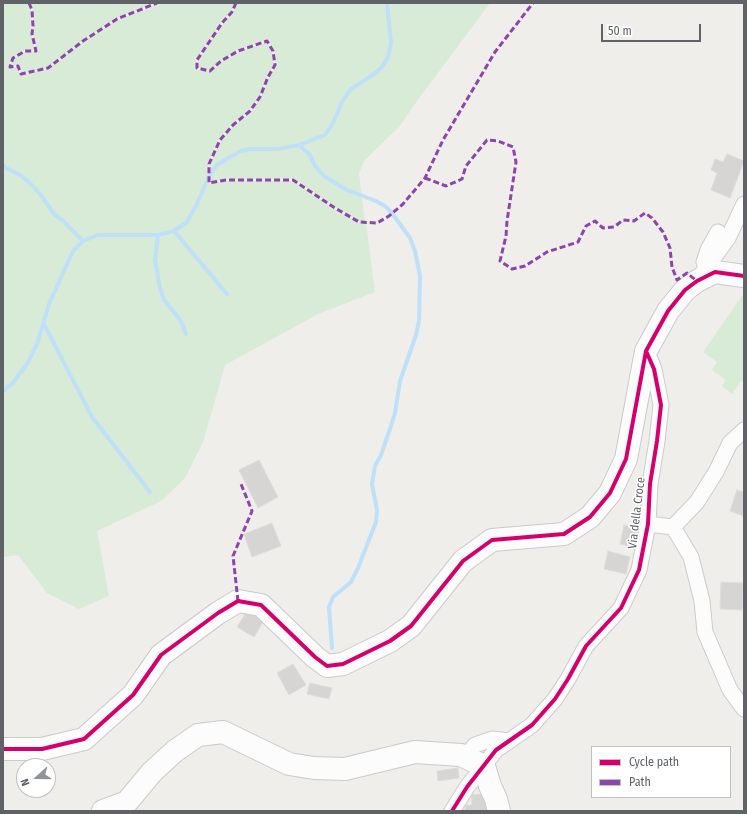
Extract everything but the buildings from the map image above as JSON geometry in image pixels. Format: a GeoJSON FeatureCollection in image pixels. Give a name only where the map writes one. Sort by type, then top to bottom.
{"type":"FeatureCollection","features":[{"type":"Feature","properties":{"kind":"street"},"geometry":{"type":"LineString","coordinates":[[697,281],[728,238],[744,204]]}},
{"type":"Feature","properties":{"kind":"street"},"geometry":{"type":"LineString","coordinates":[[697,281],[698,272],[718,232]]}},
{"type":"Feature","properties":{"kind":"street"},"geometry":{"type":"LineString","coordinates":[[3,749],[42,749],[84,738],[133,695],[161,655],[218,613],[238,601],[261,605],[315,657],[327,666],[343,664],[390,641],[411,626],[463,561],[492,540],[564,534],[590,518],[610,493],[626,460],[646,351],[668,311],[685,290],[697,281],[715,272],[744,276]]}},
{"type":"Feature","properties":{"kind":"street","name":"Via della Croce"},"geometry":{"type":"LineString","coordinates":[[474,761],[496,750],[532,725],[554,699],[568,679],[586,646],[621,608],[639,570],[648,524],[650,484],[661,405],[654,369],[646,351]]}},
{"type":"Feature","properties":{"kind":"street"},"geometry":{"type":"LineString","coordinates":[[673,527],[697,502],[716,472],[730,443],[744,430]]}},
{"type":"Feature","properties":{"kind":"street"},"geometry":{"type":"LineString","coordinates":[[648,524],[673,527]]}},
{"type":"Feature","properties":{"kind":"street"},"geometry":{"type":"LineString","coordinates":[[673,527],[692,557],[702,602],[705,632],[730,690],[744,709]]}},
{"type":"Feature","properties":{"kind":"street"},"geometry":{"type":"LineString","coordinates":[[103,811],[127,802],[152,772],[175,751],[198,735],[223,732],[289,764],[314,768],[345,768],[415,752],[461,755],[474,761],[490,786],[496,799],[499,811]]}},
{"type":"Feature","properties":{"kind":"street"},"geometry":{"type":"LineString","coordinates":[[452,811],[467,786],[474,761],[475,745],[492,739],[509,741]]}},
{"type":"Feature","properties":{"kind":"green space"},"geometry":{"type":"Polygon","coordinates":[[[3,3],[28,3],[31,10],[31,34],[35,50],[24,50],[12,58],[8,68],[17,67],[21,75],[48,69],[84,41],[118,20],[159,3],[235,3],[231,12],[221,23],[196,60],[196,69],[211,72],[222,62],[239,52],[267,42],[272,51],[274,65],[267,77],[259,97],[249,111],[232,124],[219,139],[208,163],[209,184],[226,181],[293,181],[359,223],[366,223],[375,292],[318,314],[225,365],[203,442],[185,478],[161,501],[97,531],[109,596],[79,609],[47,593],[18,555],[3,557],[3,3]]]}},
{"type":"Feature","properties":{"kind":"green space"},"geometry":{"type":"Polygon","coordinates":[[[30,3],[155,3],[117,18],[83,40],[48,68],[22,73],[19,65],[11,66],[14,59],[25,52],[38,52],[33,34],[33,10],[30,3]]]}},
{"type":"Feature","properties":{"kind":"green space"},"geometry":{"type":"Polygon","coordinates":[[[237,3],[490,3],[399,127],[365,160],[359,173],[365,222],[359,221],[336,207],[293,178],[226,179],[210,182],[210,164],[221,140],[234,125],[251,112],[261,98],[269,77],[276,66],[274,51],[267,39],[238,50],[210,70],[198,67],[198,61],[209,43],[233,13],[237,3]]]}},
{"type":"Feature","properties":{"kind":"green space"},"geometry":{"type":"Polygon","coordinates":[[[744,293],[744,382],[741,381],[732,394],[722,386],[726,380],[712,370],[717,362],[703,352],[744,293]]]}},
{"type":"Feature","properties":{"kind":"waterway"},"geometry":{"type":"LineString","coordinates":[[3,391],[12,384],[27,364],[37,344],[49,304],[73,251],[83,241],[98,235],[158,235],[174,231],[187,222],[197,204],[209,176],[217,165],[241,151],[250,149],[278,149],[299,145],[325,135],[350,90],[374,74],[382,67],[388,57],[391,43],[387,3]]}},
{"type":"Feature","properties":{"kind":"waterway"},"geometry":{"type":"LineString","coordinates":[[299,145],[310,155],[315,166],[324,176],[347,190],[376,201],[385,206],[392,213],[410,238],[415,251],[420,276],[419,321],[416,335],[400,381],[395,413],[391,426],[381,455],[375,466],[372,484],[377,510],[376,522],[351,582],[333,597],[329,607],[332,648]]}},
{"type":"Feature","properties":{"kind":"waterway"},"geometry":{"type":"LineString","coordinates":[[3,165],[29,182],[40,194],[54,214],[83,241]]}},
{"type":"Feature","properties":{"kind":"waterway"},"geometry":{"type":"LineString","coordinates":[[174,231],[227,294]]}},
{"type":"Feature","properties":{"kind":"waterway"},"geometry":{"type":"LineString","coordinates":[[158,235],[155,260],[160,288],[164,300],[181,321],[186,334]]}},
{"type":"Feature","properties":{"kind":"waterway"},"geometry":{"type":"LineString","coordinates":[[44,324],[92,417],[150,492]]}},
{"type":"Feature","properties":{"kind":"marked path"},"geometry":{"type":"LineString","coordinates":[[29,3],[32,10],[32,34],[36,51],[25,51],[13,58],[10,67],[18,66],[21,74],[48,68],[83,41],[117,19],[157,3]]}},
{"type":"Feature","properties":{"kind":"marked path"},"geometry":{"type":"LineString","coordinates":[[236,3],[232,12],[222,23],[197,60],[197,68],[210,71],[221,61],[238,51],[267,41],[273,51],[275,65],[268,77],[260,97],[250,111],[233,125],[220,140],[209,164],[209,183],[226,180],[293,180],[359,222],[377,223],[389,216],[403,204],[425,178],[443,140],[495,52],[533,3]]}},
{"type":"Feature","properties":{"kind":"marked path"},"geometry":{"type":"LineString","coordinates":[[425,178],[446,186],[462,179],[466,166],[487,140],[498,141],[513,147],[516,162],[506,236],[500,261],[512,269],[525,266],[547,252],[578,242],[586,226],[595,221],[603,228],[614,227],[623,220],[634,221],[645,213],[652,218],[663,232],[670,248],[672,267],[677,280],[687,273],[697,281]]}},
{"type":"Feature","properties":{"kind":"marked path"},"geometry":{"type":"LineString","coordinates":[[238,601],[233,556],[252,511],[241,484]]}},
{"type":"Feature","properties":{"kind":"cycle path"},"geometry":{"type":"LineString","coordinates":[[3,749],[42,749],[84,739],[133,695],[161,655],[218,613],[238,601],[261,605],[315,657],[327,666],[343,664],[390,641],[411,626],[463,561],[492,540],[564,534],[590,517],[610,493],[626,459],[646,351],[668,311],[685,290],[697,281],[715,272],[744,276]]}},
{"type":"Feature","properties":{"kind":"cycle path"},"geometry":{"type":"LineString","coordinates":[[452,811],[467,787],[496,750],[532,725],[555,699],[586,646],[621,608],[639,570],[648,524],[650,484],[661,405],[654,369],[646,351]]}}]}
